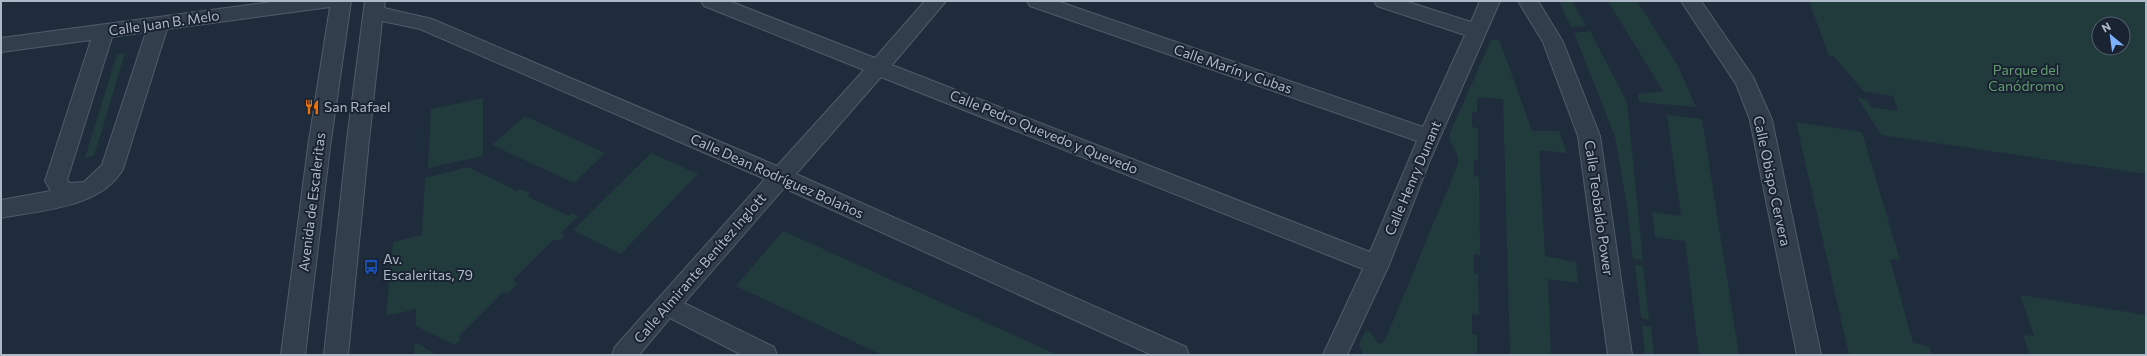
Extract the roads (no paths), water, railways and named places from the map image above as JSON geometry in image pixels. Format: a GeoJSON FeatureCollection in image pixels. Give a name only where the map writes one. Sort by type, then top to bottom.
{"type":"FeatureCollection","features":[{"type":"Feature","properties":{"kind":"street","name":"Calle Juan B. Melo"},"geometry":{"type":"LineString","coordinates":[[1,45],[328,1]]}},
{"type":"Feature","properties":{"kind":"street","name":"Avenida de Escaleritas"},"geometry":{"type":"LineString","coordinates":[[293,355],[319,147],[341,1]]}},
{"type":"Feature","properties":{"kind":"street","name":"Calle Pedro Quevedo y Quevedo"},"geometry":{"type":"LineString","coordinates":[[711,1],[1377,265]]}},
{"type":"Feature","properties":{"kind":"street","name":"Calle Almirante Benítez Inglott"},"geometry":{"type":"LineString","coordinates":[[624,355],[666,305],[879,67],[936,1]]}},
{"type":"Feature","properties":{"kind":"street","name":"Calle Marín y Cubas"},"geometry":{"type":"LineString","coordinates":[[1037,1],[1430,137]]}},
{"type":"Feature","properties":{"kind":"street"},"geometry":{"type":"LineString","coordinates":[[1384,1],[1476,31]]}},
{"type":"Feature","properties":{"kind":"street","name":"Calle Henry Dunant"},"geometry":{"type":"LineString","coordinates":[[1335,355],[1377,265],[1430,137],[1490,1]]}},
{"type":"Feature","properties":{"kind":"street","name":"Calle Teobaldo Power"},"geometry":{"type":"LineString","coordinates":[[1528,1],[1553,42],[1589,136],[1620,355]]}},
{"type":"Feature","properties":{"kind":"street","name":"Calle Obispo Cervera"},"geometry":{"type":"LineString","coordinates":[[1691,1],[1746,82],[1761,120],[1809,355]]}},
{"type":"Feature","properties":{"kind":"street"},"geometry":{"type":"LineString","coordinates":[[336,355],[374,6]]}},
{"type":"Feature","properties":{"kind":"street","name":"Calle Dean Rodríguez Bolaños"},"geometry":{"type":"LineString","coordinates":[[374,6],[425,24],[780,178],[1177,355]]}},
{"type":"Feature","properties":{"kind":"street"},"geometry":{"type":"LineString","coordinates":[[1,209],[79,194],[101,182],[112,169],[159,24]]}},
{"type":"Feature","properties":{"kind":"street"},"geometry":{"type":"LineString","coordinates":[[79,194],[64,191],[56,181],[104,31]]}},
{"type":"Feature","properties":{"kind":"street"},"geometry":{"type":"LineString","coordinates":[[666,305],[765,355]]}},
{"type":"Feature","properties":{"kind":"place","name":"San Rafael"},"geometry":{"type":"Point","coordinates":[312,107]}},
{"type":"Feature","properties":{"kind":"place","name":"Av. Escaleritas, 79"},"geometry":{"type":"Point","coordinates":[371,267]}},
{"type":"Feature","properties":{"kind":"park label","name":"Parque del Canódromo"},"geometry":{"type":"Point","coordinates":[2026,78]}}]}
